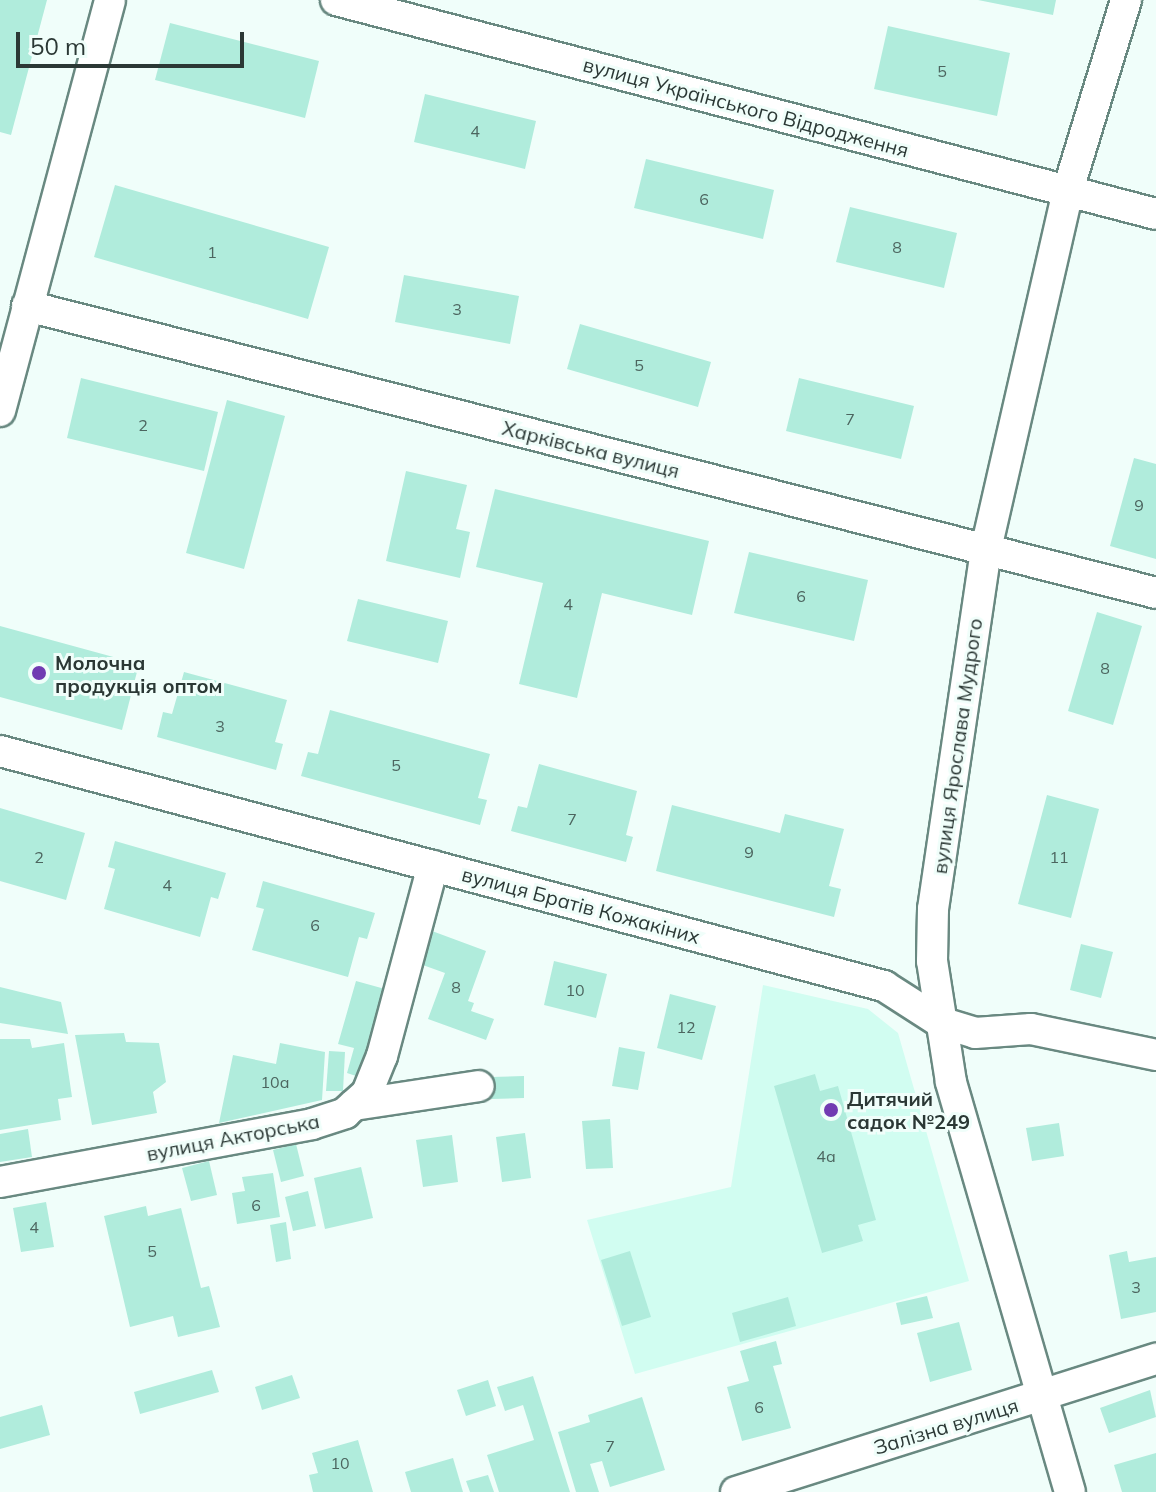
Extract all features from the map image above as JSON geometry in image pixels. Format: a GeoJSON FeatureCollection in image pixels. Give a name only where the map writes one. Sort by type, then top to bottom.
{"type":"FeatureCollection","features":[{"type":"Feature","properties":{"kind":"street"},"geometry":{"type":"LineString","coordinates":[[0,411],[110,0]]}},
{"type":"Feature","properties":{"kind":"street","name":"вулиця Українського Відродження"},"geometry":{"type":"LineString","coordinates":[[336,0],[1156,214]]}},
{"type":"Feature","properties":{"kind":"street","name":"вулиця Ярослава Мудрого"},"geometry":{"type":"LineString","coordinates":[[1070,1492],[951,1082],[932,961],[933,909],[986,549],[1068,190],[1126,0]]}},
{"type":"Feature","properties":{"kind":"street","name":"Харківська вулиця"},"geometry":{"type":"LineString","coordinates":[[27,306],[1156,593]]}},
{"type":"Feature","properties":{"kind":"street","name":"вулиця Братів Кожакіних"},"geometry":{"type":"LineString","coordinates":[[0,751],[884,986],[940,1022],[975,1033],[1031,1029],[1156,1055]]}},
{"type":"Feature","properties":{"kind":"street"},"geometry":{"type":"LineString","coordinates":[[354,1105],[367,1093],[382,1056],[433,866]]}},
{"type":"Feature","properties":{"kind":"street","name":"вулиця Акторська"},"geometry":{"type":"LineString","coordinates":[[0,1182],[312,1124],[354,1105],[479,1086]]}},
{"type":"Feature","properties":{"kind":"street","name":"Залізна вулиця"},"geometry":{"type":"LineString","coordinates":[[736,1492],[1156,1359]]}},
{"type":"Feature","properties":{"kind":"shaded area","name":"Дитячий садок №249"},"geometry":{"type":"Polygon","coordinates":[[[763,985],[868,1009],[898,1033],[969,1281],[635,1374],[587,1220],[731,1187],[763,985]]]}},
{"type":"Feature","properties":{"kind":"building"},"geometry":{"type":"Polygon","coordinates":[[[0,0],[47,0],[11,135],[0,132],[0,0]]]}},
{"type":"Feature","properties":{"kind":"building"},"geometry":{"type":"Polygon","coordinates":[[[978,0],[1056,0],[1053,15],[978,0]]]}},
{"type":"Feature","properties":{"kind":"building"},"geometry":{"type":"Polygon","coordinates":[[[170,23],[319,61],[305,118],[155,80],[170,23]]]}},
{"type":"Feature","properties":{"kind":"building"},"geometry":{"type":"Polygon","coordinates":[[[888,26],[1010,53],[997,116],[874,89],[888,26]]]}},
{"type":"Feature","properties":{"kind":"building"},"geometry":{"type":"Polygon","coordinates":[[[425,94],[536,121],[525,169],[414,142],[425,94]]]}},
{"type":"Feature","properties":{"kind":"building"},"geometry":{"type":"Polygon","coordinates":[[[646,159],[774,190],[763,239],[634,208],[646,159]]]}},
{"type":"Feature","properties":{"kind":"building"},"geometry":{"type":"Polygon","coordinates":[[[115,185],[329,247],[308,319],[94,257],[115,185]]]}},
{"type":"Feature","properties":{"kind":"building"},"geometry":{"type":"Polygon","coordinates":[[[850,207],[957,233],[944,288],[836,262],[850,207]]]}},
{"type":"Feature","properties":{"kind":"building"},"geometry":{"type":"Polygon","coordinates":[[[404,275],[519,296],[510,344],[395,322],[404,275]]]}},
{"type":"Feature","properties":{"kind":"building"},"geometry":{"type":"Polygon","coordinates":[[[580,324],[711,362],[698,407],[567,369],[580,324]]]}},
{"type":"Feature","properties":{"kind":"building"},"geometry":{"type":"Polygon","coordinates":[[[81,378],[218,412],[204,471],[67,438],[81,378]]]}},
{"type":"Feature","properties":{"kind":"building"},"geometry":{"type":"Polygon","coordinates":[[[799,378],[914,406],[901,459],[786,431],[799,378]]]}},
{"type":"Feature","properties":{"kind":"building"},"geometry":{"type":"Polygon","coordinates":[[[227,400],[285,416],[244,569],[186,553],[227,400]]]}},
{"type":"Feature","properties":{"kind":"building"},"geometry":{"type":"Polygon","coordinates":[[[1134,458],[1156,464],[1156,559],[1110,546],[1134,458]]]}},
{"type":"Feature","properties":{"kind":"building"},"geometry":{"type":"Polygon","coordinates":[[[406,471],[467,485],[456,529],[470,532],[460,578],[386,561],[406,471]]]}},
{"type":"Feature","properties":{"kind":"building"},"geometry":{"type":"Polygon","coordinates":[[[495,489],[709,541],[692,615],[602,593],[577,698],[519,684],[543,583],[476,567],[495,489]]]}},
{"type":"Feature","properties":{"kind":"building"},"geometry":{"type":"Polygon","coordinates":[[[749,552],[868,580],[854,641],[734,613],[749,552]]]}},
{"type":"Feature","properties":{"kind":"building"},"geometry":{"type":"Polygon","coordinates":[[[358,599],[448,621],[438,663],[347,641],[358,599]]]}},
{"type":"Feature","properties":{"kind":"building"},"geometry":{"type":"Polygon","coordinates":[[[1097,612],[1142,626],[1113,725],[1068,711],[1097,612]]]}},
{"type":"Feature","properties":{"kind":"building"},"geometry":{"type":"Polygon","coordinates":[[[0,626],[139,664],[122,730],[0,697],[0,626]]]}},
{"type":"Feature","properties":{"kind":"building"},"geometry":{"type":"Polygon","coordinates":[[[184,672],[287,700],[275,742],[283,744],[276,770],[157,737],[163,712],[172,714],[184,672]]]}},
{"type":"Feature","properties":{"kind":"building"},"geometry":{"type":"Polygon","coordinates":[[[330,710],[490,754],[478,798],[487,800],[480,825],[301,776],[308,752],[318,754],[330,710]]]}},
{"type":"Feature","properties":{"kind":"building"},"geometry":{"type":"Polygon","coordinates":[[[539,764],[637,791],[626,835],[633,837],[626,862],[511,831],[518,806],[527,808],[539,764]]]}},
{"type":"Feature","properties":{"kind":"building"},"geometry":{"type":"Polygon","coordinates":[[[1047,795],[1099,809],[1071,918],[1018,904],[1047,795]]]}},
{"type":"Feature","properties":{"kind":"building"},"geometry":{"type":"Polygon","coordinates":[[[672,805],[780,833],[785,814],[844,829],[829,886],[841,889],[834,917],[656,871],[672,805]]]}},
{"type":"Feature","properties":{"kind":"building"},"geometry":{"type":"Polygon","coordinates":[[[0,808],[85,833],[66,900],[0,881],[0,808]]]}},
{"type":"Feature","properties":{"kind":"building"},"geometry":{"type":"Polygon","coordinates":[[[115,841],[226,873],[218,899],[211,897],[200,937],[104,909],[115,869],[108,867],[115,841]]]}},
{"type":"Feature","properties":{"kind":"building"},"geometry":{"type":"Polygon","coordinates":[[[263,881],[375,913],[367,939],[359,937],[348,977],[252,950],[264,909],[256,907],[263,881]]]}},
{"type":"Feature","properties":{"kind":"building"},"geometry":{"type":"Polygon","coordinates":[[[432,931],[486,951],[468,1001],[474,1003],[471,1011],[494,1019],[486,1040],[428,1019],[445,973],[420,964],[432,931]]]}},
{"type":"Feature","properties":{"kind":"building"},"geometry":{"type":"Polygon","coordinates":[[[1081,944],[1113,952],[1101,998],[1070,990],[1081,944]]]}},
{"type":"Feature","properties":{"kind":"building"},"geometry":{"type":"Polygon","coordinates":[[[554,961],[607,974],[596,1018],[544,1005],[554,961]]]}},
{"type":"Feature","properties":{"kind":"building"},"geometry":{"type":"Polygon","coordinates":[[[356,981],[385,989],[359,1077],[347,1073],[354,1048],[338,1044],[356,981]]]}},
{"type":"Feature","properties":{"kind":"building"},"geometry":{"type":"Polygon","coordinates":[[[0,987],[61,1002],[68,1034],[0,1023],[0,987]]]}},
{"type":"Feature","properties":{"kind":"building"},"geometry":{"type":"Polygon","coordinates":[[[670,994],[716,1006],[702,1060],[657,1048],[670,994]]]}},
{"type":"Feature","properties":{"kind":"building"},"geometry":{"type":"Polygon","coordinates":[[[124,1033],[126,1042],[159,1043],[166,1082],[153,1092],[157,1113],[92,1125],[75,1035],[124,1033]]]}},
{"type":"Feature","properties":{"kind":"building"},"geometry":{"type":"Polygon","coordinates":[[[0,1039],[30,1039],[32,1048],[64,1043],[72,1097],[58,1099],[61,1120],[0,1130],[0,1039]]]}},
{"type":"Feature","properties":{"kind":"building"},"geometry":{"type":"Polygon","coordinates":[[[280,1043],[325,1052],[322,1100],[219,1123],[233,1055],[276,1064],[280,1043]]]}},
{"type":"Feature","properties":{"kind":"building"},"geometry":{"type":"Polygon","coordinates":[[[619,1047],[645,1052],[638,1090],[612,1086],[619,1047]]]}},
{"type":"Feature","properties":{"kind":"building"},"geometry":{"type":"Polygon","coordinates":[[[329,1051],[345,1052],[343,1091],[326,1091],[329,1051]]]}},
{"type":"Feature","properties":{"kind":"building"},"geometry":{"type":"Polygon","coordinates":[[[815,1074],[820,1091],[838,1086],[876,1220],[858,1225],[863,1241],[822,1253],[774,1086],[815,1074]]]}},
{"type":"Feature","properties":{"kind":"building"},"geometry":{"type":"Polygon","coordinates":[[[524,1076],[524,1098],[491,1099],[491,1077],[524,1076]]]}},
{"type":"Feature","properties":{"kind":"building"},"geometry":{"type":"Polygon","coordinates":[[[610,1119],[613,1168],[586,1169],[582,1121],[610,1119]]]}},
{"type":"Feature","properties":{"kind":"building"},"geometry":{"type":"Polygon","coordinates":[[[1059,1123],[1064,1156],[1032,1161],[1026,1128],[1059,1123]]]}},
{"type":"Feature","properties":{"kind":"building"},"geometry":{"type":"Polygon","coordinates":[[[28,1129],[32,1157],[0,1162],[0,1134],[28,1129]]]}},
{"type":"Feature","properties":{"kind":"building"},"geometry":{"type":"Polygon","coordinates":[[[525,1133],[531,1178],[502,1182],[496,1137],[525,1133]]]}},
{"type":"Feature","properties":{"kind":"building"},"geometry":{"type":"Polygon","coordinates":[[[452,1135],[458,1182],[423,1187],[416,1140],[452,1135]]]}},
{"type":"Feature","properties":{"kind":"building"},"geometry":{"type":"Polygon","coordinates":[[[296,1144],[304,1176],[281,1182],[273,1150],[296,1144]]]}},
{"type":"Feature","properties":{"kind":"building"},"geometry":{"type":"Polygon","coordinates":[[[209,1161],[217,1195],[191,1201],[182,1168],[209,1161]]]}},
{"type":"Feature","properties":{"kind":"building"},"geometry":{"type":"Polygon","coordinates":[[[361,1167],[373,1218],[325,1229],[314,1178],[361,1167]]]}},
{"type":"Feature","properties":{"kind":"building"},"geometry":{"type":"Polygon","coordinates":[[[273,1173],[280,1217],[237,1224],[232,1193],[245,1191],[242,1177],[273,1173]]]}},
{"type":"Feature","properties":{"kind":"building"},"geometry":{"type":"Polygon","coordinates":[[[308,1191],[316,1226],[293,1231],[285,1197],[308,1191]]]}},
{"type":"Feature","properties":{"kind":"building"},"geometry":{"type":"Polygon","coordinates":[[[46,1202],[54,1247],[21,1252],[13,1208],[46,1202]]]}},
{"type":"Feature","properties":{"kind":"building"},"geometry":{"type":"Polygon","coordinates":[[[146,1206],[148,1216],[181,1208],[201,1288],[209,1286],[220,1327],[178,1337],[173,1316],[130,1327],[104,1216],[146,1206]]]}},
{"type":"Feature","properties":{"kind":"building"},"geometry":{"type":"Polygon","coordinates":[[[286,1222],[291,1259],[276,1262],[270,1225],[286,1222]]]}},
{"type":"Feature","properties":{"kind":"building"},"geometry":{"type":"Polygon","coordinates":[[[630,1251],[651,1317],[622,1326],[601,1260],[630,1251]]]}},
{"type":"Feature","properties":{"kind":"building"},"geometry":{"type":"Polygon","coordinates":[[[1127,1251],[1129,1262],[1156,1257],[1156,1312],[1121,1319],[1109,1255],[1127,1251]]]}},
{"type":"Feature","properties":{"kind":"building"},"geometry":{"type":"Polygon","coordinates":[[[927,1296],[933,1318],[901,1325],[896,1303],[927,1296]]]}},
{"type":"Feature","properties":{"kind":"building"},"geometry":{"type":"Polygon","coordinates":[[[788,1297],[796,1326],[740,1342],[732,1313],[788,1297]]]}},
{"type":"Feature","properties":{"kind":"building"},"geometry":{"type":"Polygon","coordinates":[[[959,1322],[972,1370],[930,1382],[917,1333],[959,1322]]]}},
{"type":"Feature","properties":{"kind":"building"},"geometry":{"type":"Polygon","coordinates":[[[776,1341],[782,1364],[773,1366],[791,1428],[742,1441],[727,1387],[749,1381],[740,1351],[776,1341]]]}},
{"type":"Feature","properties":{"kind":"building"},"geometry":{"type":"Polygon","coordinates":[[[212,1370],[219,1392],[140,1414],[134,1392],[212,1370]]]}},
{"type":"Feature","properties":{"kind":"building"},"geometry":{"type":"Polygon","coordinates":[[[292,1375],[300,1398],[262,1410],[255,1387],[292,1375]]]}},
{"type":"Feature","properties":{"kind":"building"},"geometry":{"type":"Polygon","coordinates":[[[533,1376],[570,1492],[499,1492],[487,1455],[534,1440],[523,1405],[505,1411],[497,1387],[533,1376]]]}},
{"type":"Feature","properties":{"kind":"building"},"geometry":{"type":"Polygon","coordinates":[[[488,1380],[496,1406],[466,1416],[457,1390],[488,1380]]]}},
{"type":"Feature","properties":{"kind":"building"},"geometry":{"type":"Polygon","coordinates":[[[1150,1390],[1156,1417],[1109,1433],[1100,1408],[1150,1390]]]}},
{"type":"Feature","properties":{"kind":"building"},"geometry":{"type":"Polygon","coordinates":[[[642,1397],[665,1470],[610,1487],[602,1461],[590,1464],[599,1492],[576,1492],[558,1432],[590,1422],[588,1415],[642,1397]]]}},
{"type":"Feature","properties":{"kind":"building"},"geometry":{"type":"Polygon","coordinates":[[[42,1405],[50,1435],[0,1449],[0,1417],[42,1405]]]}},
{"type":"Feature","properties":{"kind":"building"},"geometry":{"type":"Polygon","coordinates":[[[358,1440],[373,1492],[313,1492],[309,1475],[318,1473],[312,1453],[358,1440]]]}},
{"type":"Feature","properties":{"kind":"building"},"geometry":{"type":"Polygon","coordinates":[[[1156,1453],[1156,1492],[1122,1492],[1114,1465],[1156,1453]]]}},
{"type":"Feature","properties":{"kind":"building"},"geometry":{"type":"Polygon","coordinates":[[[453,1458],[463,1492],[411,1492],[405,1472],[453,1458]]]}},
{"type":"Feature","properties":{"kind":"building"},"geometry":{"type":"Polygon","coordinates":[[[488,1475],[494,1492],[470,1492],[466,1481],[488,1475]]]}},
{"type":"Feature","properties":{"kind":"place","name":"Молочна продукція оптом"},"geometry":{"type":"Point","coordinates":[39,673]}},
{"type":"Feature","properties":{"kind":"place","name":"Дитячий садок №249"},"geometry":{"type":"Point","coordinates":[831,1110]}}]}
